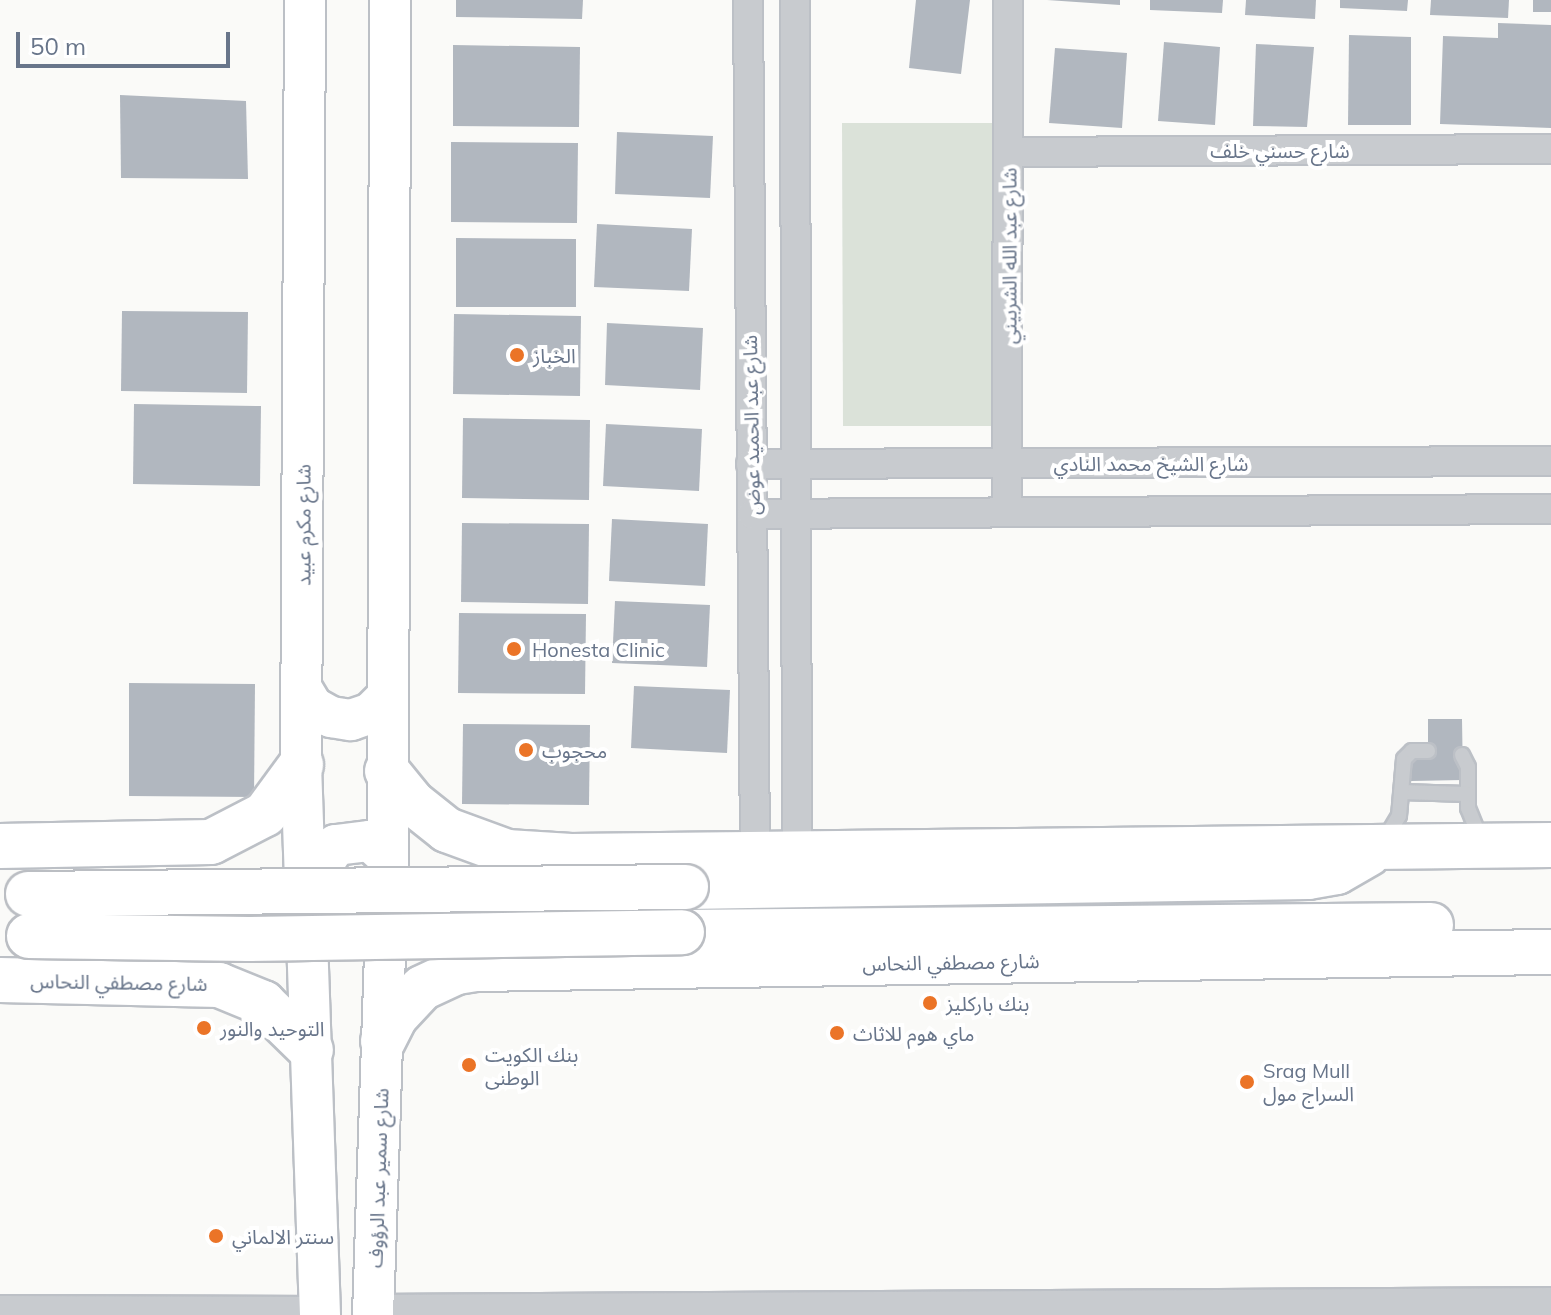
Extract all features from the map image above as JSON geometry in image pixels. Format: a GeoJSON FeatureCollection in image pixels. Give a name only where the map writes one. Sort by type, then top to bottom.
{"type":"FeatureCollection","features":[{"type":"Feature","properties":{"kind":"main road"},"geometry":{"type":"LineString","coordinates":[[0,846],[110,847],[211,842],[230,835],[272,807],[301,765]]}},
{"type":"Feature","properties":{"kind":"main road"},"geometry":{"type":"LineString","coordinates":[[387,771],[429,818],[471,843],[507,852],[571,856],[797,850],[1551,845]]}},
{"type":"Feature","properties":{"kind":"main road"},"geometry":{"type":"LineString","coordinates":[[0,894],[357,894],[1308,877],[1337,872],[1379,845]]}},
{"type":"Feature","properties":{"kind":"main road"},"geometry":{"type":"LineString","coordinates":[[110,847],[138,872],[149,908],[140,945],[113,981]]}},
{"type":"Feature","properties":{"kind":"main road"},"geometry":{"type":"LineString","coordinates":[[562,968],[545,945],[538,917],[550,876],[571,856]]}},
{"type":"Feature","properties":{"kind":"main road"},"geometry":{"type":"LineString","coordinates":[[0,936],[249,939],[1369,924],[1491,930],[1551,939]]}},
{"type":"Feature","properties":{"kind":"main road","name":"شارع مصطفي النحاس"},"geometry":{"type":"LineString","coordinates":[[383,1041],[408,1001],[439,978],[476,969],[1551,952]]}},
{"type":"Feature","properties":{"kind":"main road","name":"شارع مصطفي النحاس"},"geometry":{"type":"LineString","coordinates":[[0,980],[219,985],[242,992],[281,1018],[311,1050]]}},
{"type":"Feature","properties":{"kind":"street","name":"شارع مكرم عبيد"},"geometry":{"type":"LineString","coordinates":[[305,0],[301,765],[304,924],[311,1050]]}},
{"type":"Feature","properties":{"kind":"street"},"geometry":{"type":"LineString","coordinates":[[383,1041],[388,857],[390,0]]}},
{"type":"Feature","properties":{"kind":"street","name":"شارع عبد الحميد عوض"},"geometry":{"type":"LineString","coordinates":[[748,0],[755,851]]}},
{"type":"Feature","properties":{"kind":"street"},"geometry":{"type":"LineString","coordinates":[[795,0],[797,850]]}},
{"type":"Feature","properties":{"kind":"street","name":"شارع عبد الله الشربيني"},"geometry":{"type":"LineString","coordinates":[[1007,512],[1008,0]]}},
{"type":"Feature","properties":{"kind":"street","name":"شارع حسني خلف"},"geometry":{"type":"LineString","coordinates":[[1009,152],[1551,149]]}},
{"type":"Feature","properties":{"kind":"street","name":"شارع الشيخ محمد النادي"},"geometry":{"type":"LineString","coordinates":[[751,464],[1551,461]]}},
{"type":"Feature","properties":{"kind":"street"},"geometry":{"type":"LineString","coordinates":[[752,514],[1551,509]]}},
{"type":"Feature","properties":{"kind":"street"},"geometry":{"type":"LineString","coordinates":[[302,689],[313,707],[331,717],[351,720],[371,713],[386,698]]}},
{"type":"Feature","properties":{"kind":"street"},"geometry":{"type":"LineString","coordinates":[[304,924],[319,912],[323,864],[336,845],[370,841],[388,857]]}},
{"type":"Feature","properties":{"kind":"street","name":"شارع سمير عبد الرؤوف"},"geometry":{"type":"LineString","coordinates":[[373,1312],[383,1041]]}},
{"type":"Feature","properties":{"kind":"street"},"geometry":{"type":"LineString","coordinates":[[0,1310],[320,1313],[311,1050]]}},
{"type":"Feature","properties":{"kind":"street"},"geometry":{"type":"LineString","coordinates":[[373,1312],[1551,1302]]}},
{"type":"Feature","properties":{"kind":"lane"},"geometry":{"type":"LineString","coordinates":[[1379,845],[1399,816],[1404,759],[1412,751],[1428,751]]}},
{"type":"Feature","properties":{"kind":"lane"},"geometry":{"type":"LineString","coordinates":[[1462,755],[1468,767],[1467,794],[1471,821],[1484,845]]}},
{"type":"Feature","properties":{"kind":"lane"},"geometry":{"type":"LineString","coordinates":[[1401,792],[1467,794]]}},
{"type":"Feature","properties":{"kind":"shaded area"},"geometry":{"type":"Polygon","coordinates":[[[842,123],[1018,123],[1021,426],[843,426],[842,123]]]}},
{"type":"Feature","properties":{"kind":"building"},"geometry":{"type":"Polygon","coordinates":[[[456,0],[583,0],[582,19],[456,17],[456,0]]]}},
{"type":"Feature","properties":{"kind":"building"},"geometry":{"type":"Polygon","coordinates":[[[916,0],[970,0],[961,74],[909,68],[916,0]]]}},
{"type":"Feature","properties":{"kind":"building"},"geometry":{"type":"Polygon","coordinates":[[[1047,0],[1120,0],[1120,5],[1047,0]]]}},
{"type":"Feature","properties":{"kind":"building"},"geometry":{"type":"Polygon","coordinates":[[[1150,0],[1223,0],[1222,13],[1150,10],[1150,0]]]}},
{"type":"Feature","properties":{"kind":"building"},"geometry":{"type":"Polygon","coordinates":[[[1246,0],[1316,0],[1315,19],[1245,15],[1246,0]]]}},
{"type":"Feature","properties":{"kind":"building"},"geometry":{"type":"Polygon","coordinates":[[[1340,0],[1408,0],[1407,11],[1340,8],[1340,0]]]}},
{"type":"Feature","properties":{"kind":"building"},"geometry":{"type":"Polygon","coordinates":[[[1431,0],[1509,0],[1508,18],[1430,15],[1431,0]]]}},
{"type":"Feature","properties":{"kind":"building"},"geometry":{"type":"Polygon","coordinates":[[[1533,0],[1551,0],[1551,12],[1533,12],[1533,0]]]}},
{"type":"Feature","properties":{"kind":"building"},"geometry":{"type":"Polygon","coordinates":[[[1498,23],[1551,25],[1551,128],[1440,124],[1443,36],[1498,38],[1498,23]]]}},
{"type":"Feature","properties":{"kind":"building"},"geometry":{"type":"Polygon","coordinates":[[[1349,35],[1411,37],[1411,125],[1348,125],[1349,35]]]}},
{"type":"Feature","properties":{"kind":"building"},"geometry":{"type":"Polygon","coordinates":[[[1164,42],[1220,47],[1215,125],[1158,121],[1164,42]]]}},
{"type":"Feature","properties":{"kind":"building"},"geometry":{"type":"Polygon","coordinates":[[[1256,44],[1314,47],[1307,127],[1253,126],[1256,44]]]}},
{"type":"Feature","properties":{"kind":"building"},"geometry":{"type":"Polygon","coordinates":[[[453,45],[580,47],[579,127],[453,126],[453,45]]]}},
{"type":"Feature","properties":{"kind":"building"},"geometry":{"type":"Polygon","coordinates":[[[1055,48],[1127,53],[1122,128],[1049,123],[1055,48]]]}},
{"type":"Feature","properties":{"kind":"building"},"geometry":{"type":"Polygon","coordinates":[[[120,95],[246,101],[248,179],[121,178],[120,95]]]}},
{"type":"Feature","properties":{"kind":"building"},"geometry":{"type":"Polygon","coordinates":[[[617,132],[713,136],[710,198],[615,194],[617,132]]]}},
{"type":"Feature","properties":{"kind":"building"},"geometry":{"type":"Polygon","coordinates":[[[451,142],[578,143],[577,223],[451,222],[451,142]]]}},
{"type":"Feature","properties":{"kind":"building"},"geometry":{"type":"Polygon","coordinates":[[[597,224],[692,229],[689,291],[594,287],[597,224]]]}},
{"type":"Feature","properties":{"kind":"building"},"geometry":{"type":"Polygon","coordinates":[[[456,238],[576,239],[576,307],[456,307],[456,238]]]}},
{"type":"Feature","properties":{"kind":"building"},"geometry":{"type":"Polygon","coordinates":[[[122,311],[248,312],[247,393],[121,391],[122,311]]]}},
{"type":"Feature","properties":{"kind":"building","name":"الخباز"},"geometry":{"type":"Polygon","coordinates":[[[454,314],[581,316],[580,396],[453,394],[454,314]]]}},
{"type":"Feature","properties":{"kind":"building"},"geometry":{"type":"Polygon","coordinates":[[[607,323],[703,328],[700,390],[605,385],[607,323]]]}},
{"type":"Feature","properties":{"kind":"building"},"geometry":{"type":"Polygon","coordinates":[[[134,404],[261,406],[260,486],[133,484],[134,404]]]}},
{"type":"Feature","properties":{"kind":"building"},"geometry":{"type":"Polygon","coordinates":[[[463,418],[590,420],[589,500],[462,498],[463,418]]]}},
{"type":"Feature","properties":{"kind":"building"},"geometry":{"type":"Polygon","coordinates":[[[606,424],[702,429],[699,491],[603,486],[606,424]]]}},
{"type":"Feature","properties":{"kind":"building"},"geometry":{"type":"Polygon","coordinates":[[[612,519],[708,524],[705,586],[609,581],[612,519]]]}},
{"type":"Feature","properties":{"kind":"building"},"geometry":{"type":"Polygon","coordinates":[[[462,523],[589,524],[588,604],[461,602],[462,523]]]}},
{"type":"Feature","properties":{"kind":"building"},"geometry":{"type":"Polygon","coordinates":[[[615,601],[710,605],[707,667],[612,663],[615,601]]]}},
{"type":"Feature","properties":{"kind":"building"},"geometry":{"type":"Polygon","coordinates":[[[459,613],[586,614],[585,694],[458,693],[459,613]]]}},
{"type":"Feature","properties":{"kind":"building"},"geometry":{"type":"Polygon","coordinates":[[[129,683],[255,684],[254,797],[129,796],[129,683]]]}},
{"type":"Feature","properties":{"kind":"building"},"geometry":{"type":"Polygon","coordinates":[[[634,686],[730,690],[727,753],[631,748],[634,686]]]}},
{"type":"Feature","properties":{"kind":"building"},"geometry":{"type":"Polygon","coordinates":[[[1428,719],[1462,719],[1463,780],[1411,781],[1411,755],[1428,755],[1428,719]]]}},
{"type":"Feature","properties":{"kind":"building","name":"محجوب"},"geometry":{"type":"Polygon","coordinates":[[[463,724],[590,725],[589,805],[462,804],[463,724]]]}},
{"type":"Feature","properties":{"kind":"place","name":"الخباز"},"geometry":{"type":"Point","coordinates":[517,355]}},
{"type":"Feature","properties":{"kind":"place","name":"Honesta Clinic"},"geometry":{"type":"Point","coordinates":[514,649]}},
{"type":"Feature","properties":{"kind":"place","name":"محجوب"},"geometry":{"type":"Point","coordinates":[526,750]}},
{"type":"Feature","properties":{"kind":"place","name":"بنك باركليز"},"geometry":{"type":"Point","coordinates":[930,1003]}},
{"type":"Feature","properties":{"kind":"place","name":"التوحيد والنور"},"geometry":{"type":"Point","coordinates":[204,1028]}},
{"type":"Feature","properties":{"kind":"place","name":"ماي هوم للاثاث"},"geometry":{"type":"Point","coordinates":[837,1033]}},
{"type":"Feature","properties":{"kind":"place","name":"بنك الكويت الوطنى"},"geometry":{"type":"Point","coordinates":[469,1065]}},
{"type":"Feature","properties":{"kind":"place","name":"Srag Mull السراج مول"},"geometry":{"type":"Point","coordinates":[1247,1082]}},
{"type":"Feature","properties":{"kind":"place","name":"سنتر الالماني"},"geometry":{"type":"Point","coordinates":[216,1236]}}]}
